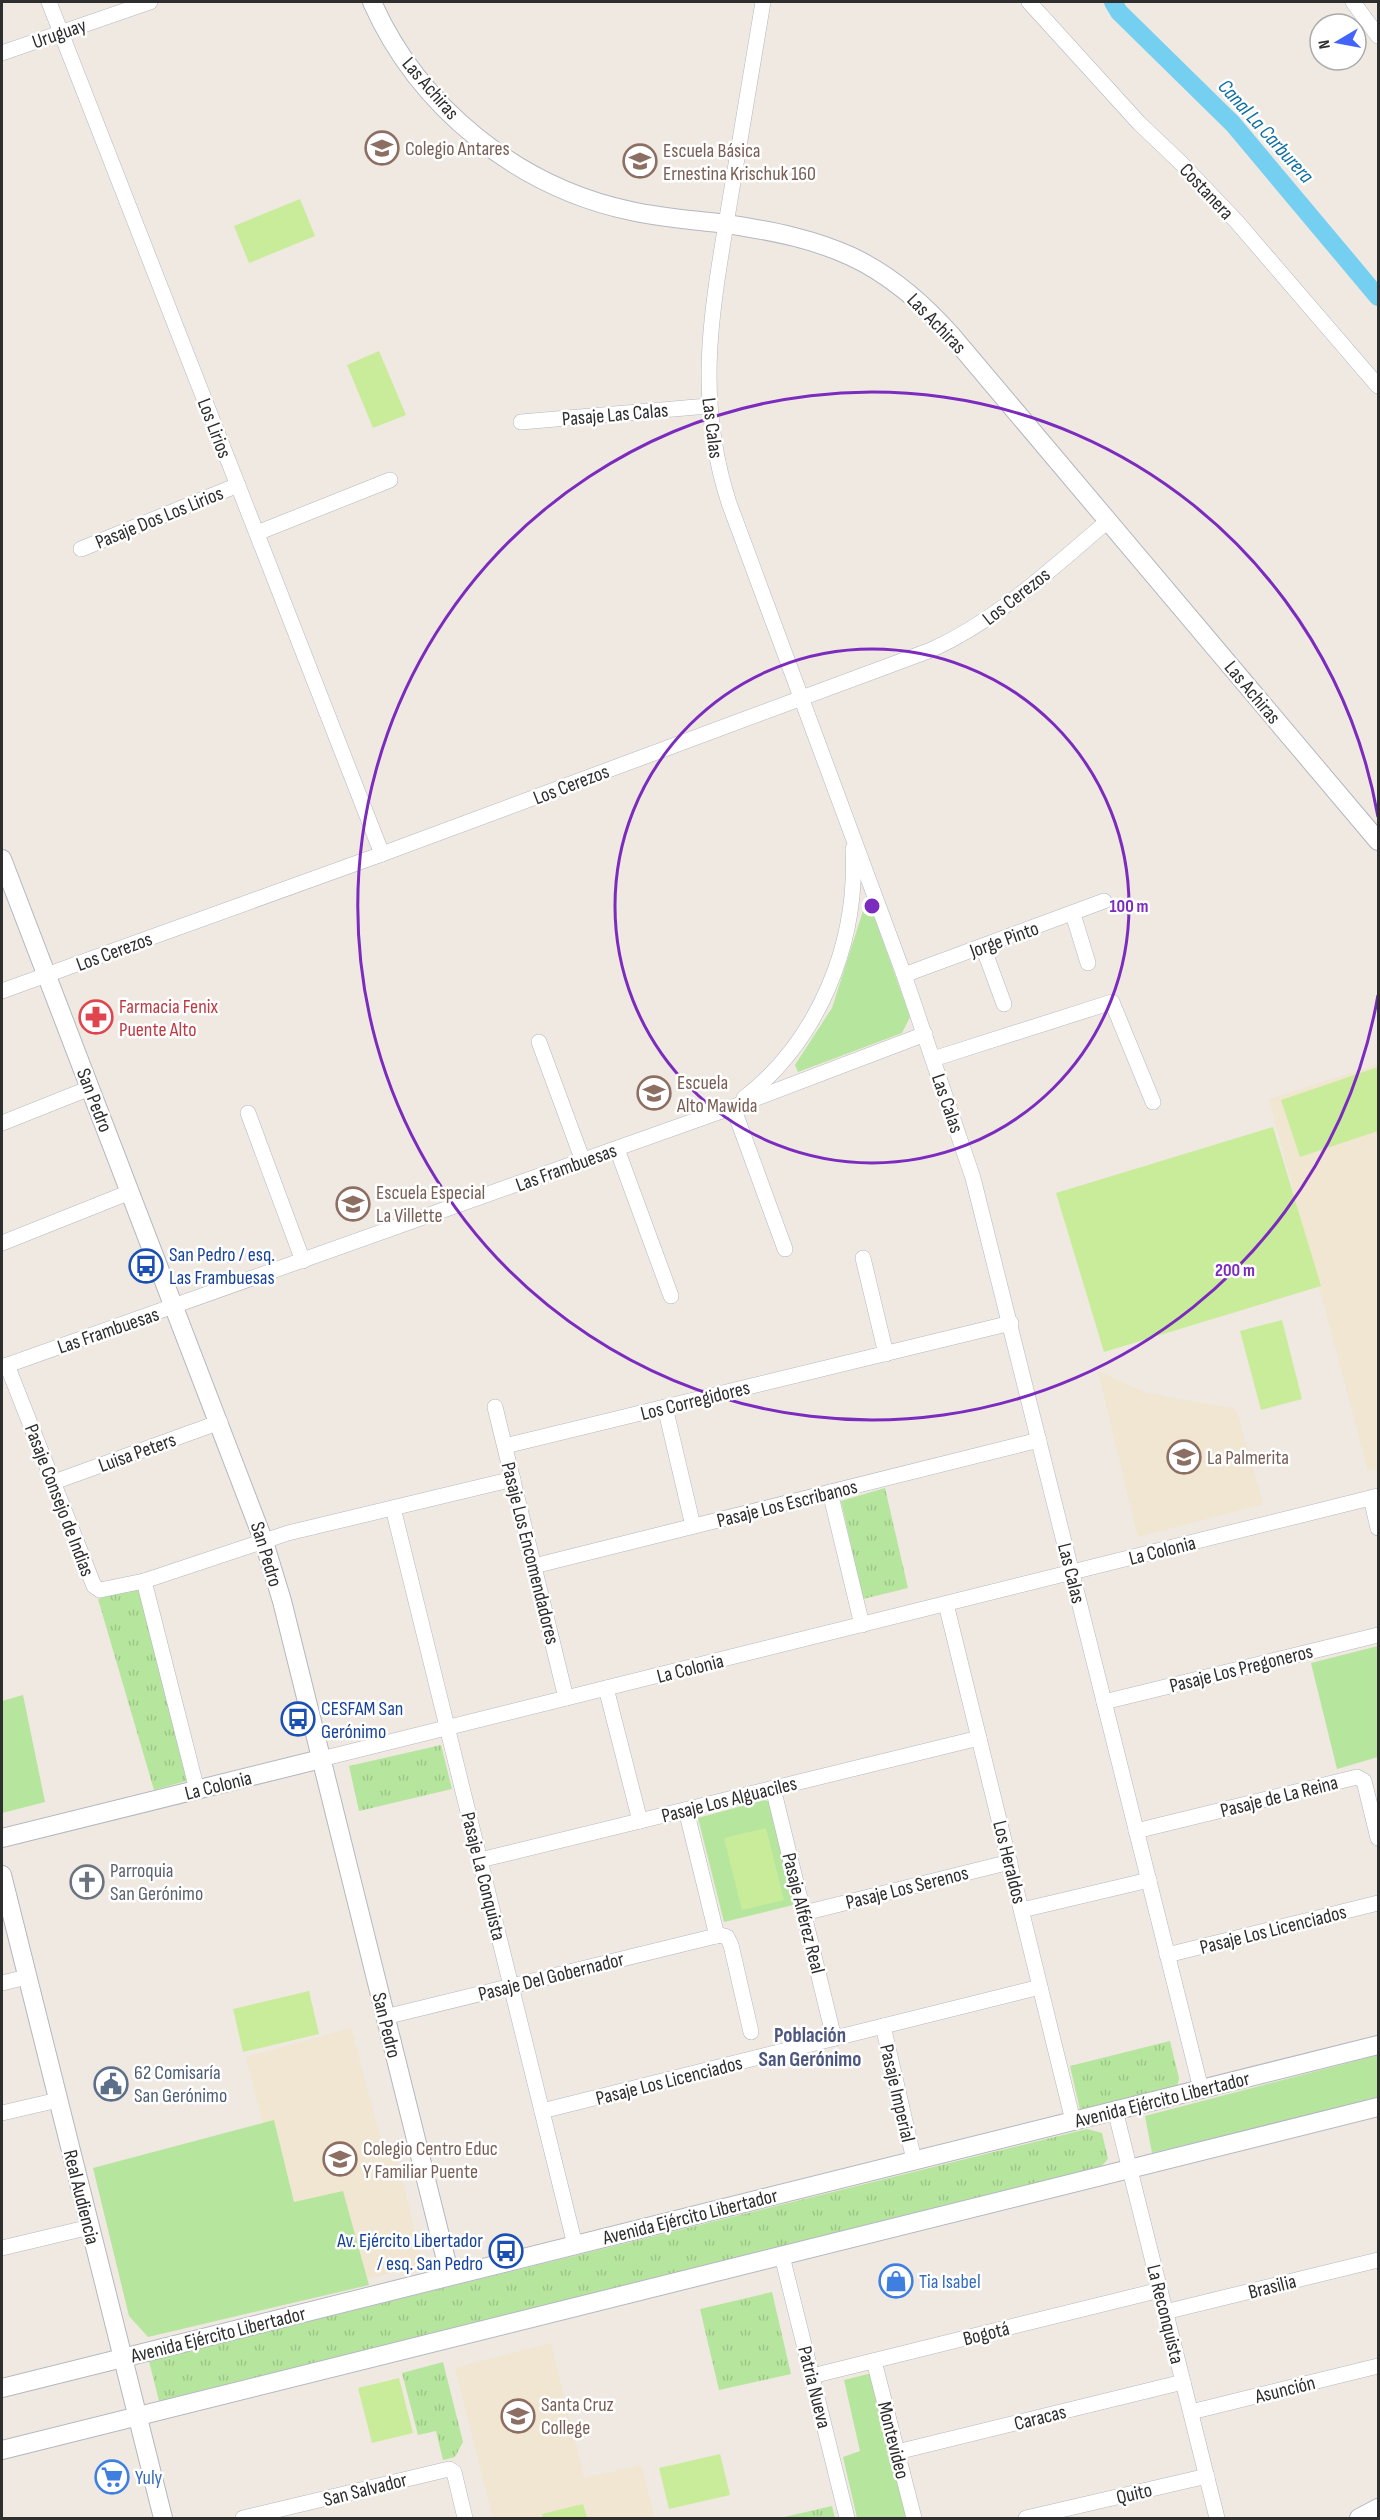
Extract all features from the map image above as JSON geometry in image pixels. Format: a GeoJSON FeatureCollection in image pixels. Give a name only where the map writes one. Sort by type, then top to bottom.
{"type":"FeatureCollection","features":[{"type":"Feature","properties":{"kind":"street","name":"Los Lirios"},"geometry":{"type":"LineString","coordinates":[[49,2],[382,854]]}},
{"type":"Feature","properties":{"kind":"street","name":"Uruguay"},"geometry":{"type":"LineString","coordinates":[[2,53],[150,2]]}},
{"type":"Feature","properties":{"kind":"street","name":"Las Achiras"},"geometry":{"type":"LineString","coordinates":[[372,2],[395,44],[427,88],[460,123],[514,164],[562,190],[610,206],[655,215],[726,224],[808,239],[868,264],[908,291],[952,336],[1378,841]]}},
{"type":"Feature","properties":{"kind":"street","name":"Las Calas"},"geometry":{"type":"LineString","coordinates":[[763,2],[711,321],[708,406],[721,480],[904,975],[973,1178],[1201,2089]]}},
{"type":"Feature","properties":{"kind":"street","name":"Costanera"},"geometry":{"type":"LineString","coordinates":[[1029,2],[1139,123],[1180,162],[1236,222],[1378,386]]}},
{"type":"Feature","properties":{"kind":"street"},"geometry":{"type":"LineString","coordinates":[[1353,2],[1378,36]]}},
{"type":"Feature","properties":{"kind":"street","name":"Pasaje Las Calas"},"geometry":{"type":"LineString","coordinates":[[521,422],[708,406]]}},
{"type":"Feature","properties":{"kind":"street"},"geometry":{"type":"LineString","coordinates":[[256,533],[390,480]]}},
{"type":"Feature","properties":{"kind":"street","name":"Pasaje Dos Los Lirios"},"geometry":{"type":"LineString","coordinates":[[81,549],[238,485]]}},
{"type":"Feature","properties":{"kind":"street","name":"Los Cerezos"},"geometry":{"type":"LineString","coordinates":[[2,991],[382,854],[931,650],[970,631],[1021,595],[1109,520]]}},
{"type":"Feature","properties":{"kind":"street","name":"Las Calas"},"geometry":{"type":"LineString","coordinates":[[732,1107],[754,1091],[791,1050],[828,991],[838,966],[850,915],[854,862],[852,835]]}},
{"type":"Feature","properties":{"kind":"street","name":"San Pedro"},"geometry":{"type":"LineString","coordinates":[[2,859],[220,1422],[264,1542],[282,1601],[450,2276]]}},
{"type":"Feature","properties":{"kind":"street","name":"Jorge Pinto"},"geometry":{"type":"LineString","coordinates":[[904,975],[1104,901]]}},
{"type":"Feature","properties":{"kind":"street"},"geometry":{"type":"LineString","coordinates":[[1073,914],[1088,963]]}},
{"type":"Feature","properties":{"kind":"street"},"geometry":{"type":"LineString","coordinates":[[983,947],[1004,1004]]}},
{"type":"Feature","properties":{"kind":"street","name":"Las Calas"},"geometry":{"type":"LineString","coordinates":[[933,1059],[1112,1002],[1153,1102]]}},
{"type":"Feature","properties":{"kind":"street","name":"Las Frambuesas"},"geometry":{"type":"LineString","coordinates":[[4,1366],[617,1149],[924,1034]]}},
{"type":"Feature","properties":{"kind":"street"},"geometry":{"type":"LineString","coordinates":[[539,1042],[583,1161]]}},
{"type":"Feature","properties":{"kind":"street"},"geometry":{"type":"LineString","coordinates":[[2,1123],[90,1088]]}},
{"type":"Feature","properties":{"kind":"street"},"geometry":{"type":"LineString","coordinates":[[732,1107],[785,1249]]}},
{"type":"Feature","properties":{"kind":"street"},"geometry":{"type":"LineString","coordinates":[[248,1113],[303,1261]]}},
{"type":"Feature","properties":{"kind":"street"},"geometry":{"type":"LineString","coordinates":[[617,1149],[671,1296]]}},
{"type":"Feature","properties":{"kind":"street"},"geometry":{"type":"LineString","coordinates":[[2,1243],[130,1192]]}},
{"type":"Feature","properties":{"kind":"street"},"geometry":{"type":"LineString","coordinates":[[863,1258],[886,1354]]}},
{"type":"Feature","properties":{"kind":"street","name":"Los Corregidores"},"geometry":{"type":"LineString","coordinates":[[505,1446],[1011,1323]]}},
{"type":"Feature","properties":{"kind":"street","name":"Pasaje Consejo de Indias"},"geometry":{"type":"LineString","coordinates":[[4,1366],[54,1482],[94,1586],[100,1590],[110,1590],[144,1581]]}},
{"type":"Feature","properties":{"kind":"street","name":"Pasaje Los Encomendadores"},"geometry":{"type":"LineString","coordinates":[[495,1407],[566,1698]]}},
{"type":"Feature","properties":{"kind":"street"},"geometry":{"type":"LineString","coordinates":[[665,1407],[693,1526]]}},
{"type":"Feature","properties":{"kind":"street","name":"Luisa Peters"},"geometry":{"type":"LineString","coordinates":[[54,1482],[220,1422]]}},
{"type":"Feature","properties":{"kind":"street","name":"Pasaje Los Escribanos"},"geometry":{"type":"LineString","coordinates":[[534,1566],[1039,1440]]}},
{"type":"Feature","properties":{"kind":"street"},"geometry":{"type":"LineString","coordinates":[[197,1790],[144,1581],[288,1533],[513,1479]]}},
{"type":"Feature","properties":{"kind":"street"},"geometry":{"type":"LineString","coordinates":[[830,1492],[862,1624]]}},
{"type":"Feature","properties":{"kind":"street"},"geometry":{"type":"LineString","coordinates":[[1375,1497],[1378,1528]]}},
{"type":"Feature","properties":{"kind":"street","name":"La Colonia"},"geometry":{"type":"LineString","coordinates":[[2,1838],[1375,1497]]}},
{"type":"Feature","properties":{"kind":"street","name":"Pasaje La Conquista"},"geometry":{"type":"LineString","coordinates":[[393,1508],[574,2245]]}},
{"type":"Feature","properties":{"kind":"street","name":"Los Heraldos"},"geometry":{"type":"LineString","coordinates":[[946,1604],[1073,2121]]}},
{"type":"Feature","properties":{"kind":"street","name":"Pasaje Los Pregoneros"},"geometry":{"type":"LineString","coordinates":[[1104,1702],[1378,1635]]}},
{"type":"Feature","properties":{"kind":"street"},"geometry":{"type":"LineString","coordinates":[[606,1688],[640,1821]]}},
{"type":"Feature","properties":{"kind":"street","name":"Pasaje Los Alguaciles"},"geometry":{"type":"LineString","coordinates":[[480,1860],[979,1738]]}},
{"type":"Feature","properties":{"kind":"street","name":"Pasaje de La Reina"},"geometry":{"type":"LineString","coordinates":[[1136,1831],[1357,1777],[1364,1781],[1378,1838]]}},
{"type":"Feature","properties":{"kind":"street","name":"Pasaje Alférez Real"},"geometry":{"type":"LineString","coordinates":[[773,1788],[834,2038]]}},
{"type":"Feature","properties":{"kind":"street"},"geometry":{"type":"LineString","coordinates":[[686,1810],[717,1936],[727,1937],[731,1945],[752,2032]]}},
{"type":"Feature","properties":{"kind":"street","name":"Pasaje Los Serenos"},"geometry":{"type":"LineString","coordinates":[[804,1913],[1010,1862]]}},
{"type":"Feature","properties":{"kind":"street","name":"Real Audiencia"},"geometry":{"type":"LineString","coordinates":[[2,1875],[162,2518]]}},
{"type":"Feature","properties":{"kind":"street"},"geometry":{"type":"LineString","coordinates":[[1022,1910],[1149,1880]]}},
{"type":"Feature","properties":{"kind":"street","name":"Pasaje Los Licenciados"},"geometry":{"type":"LineString","coordinates":[[1167,1955],[1378,1903]]}},
{"type":"Feature","properties":{"kind":"street","name":"Pasaje Del Gobernador"},"geometry":{"type":"LineString","coordinates":[[385,2017],[717,1936]]}},
{"type":"Feature","properties":{"kind":"street"},"geometry":{"type":"LineString","coordinates":[[2,1983],[27,1977]]}},
{"type":"Feature","properties":{"kind":"street","name":"Pasaje Los Licenciados"},"geometry":{"type":"LineString","coordinates":[[542,2111],[1040,1987]]}},
{"type":"Feature","properties":{"kind":"street","name":"Pasaje Imperial"},"geometry":{"type":"LineString","coordinates":[[883,2026],[914,2160]]}},
{"type":"Feature","properties":{"kind":"street","name":"Avenida Ejército Libertador"},"geometry":{"type":"LineString","coordinates":[[2,2388],[1378,2045]]}},
{"type":"Feature","properties":{"kind":"street"},"geometry":{"type":"LineString","coordinates":[[2,2114],[58,2100]]}},
{"type":"Feature","properties":{"kind":"street"},"geometry":{"type":"LineString","coordinates":[[2,2450],[1378,2107]]}},
{"type":"Feature","properties":{"kind":"street","name":"La Reconquista"},"geometry":{"type":"LineString","coordinates":[[1115,2110],[1217,2518]]}},
{"type":"Feature","properties":{"kind":"street"},"geometry":{"type":"LineString","coordinates":[[2,2248],[90,2227]]}},
{"type":"Feature","properties":{"kind":"street","name":"Patria Nueva"},"geometry":{"type":"LineString","coordinates":[[782,2256],[847,2518]]}},
{"type":"Feature","properties":{"kind":"street","name":"Brasilia"},"geometry":{"type":"LineString","coordinates":[[1165,2312],[1378,2260]]}},
{"type":"Feature","properties":{"kind":"street","name":"Bogotá"},"geometry":{"type":"LineString","coordinates":[[812,2376],[1160,2290]]}},
{"type":"Feature","properties":{"kind":"street","name":"Montevideo"},"geometry":{"type":"LineString","coordinates":[[874,2361],[914,2518]]}},
{"type":"Feature","properties":{"kind":"street","name":"Asunción"},"geometry":{"type":"LineString","coordinates":[[1191,2412],[1378,2366]]}},
{"type":"Feature","properties":{"kind":"street","name":"Caracas"},"geometry":{"type":"LineString","coordinates":[[897,2452],[1183,2382]]}},
{"type":"Feature","properties":{"kind":"street","name":"San Salvador"},"geometry":{"type":"LineString","coordinates":[[243,2518],[446,2469],[452,2470],[465,2518]]}},
{"type":"Feature","properties":{"kind":"street","name":"Quito"},"geometry":{"type":"LineString","coordinates":[[1026,2518],[1207,2475]]}},
{"type":"Feature","properties":{"kind":"street"},"geometry":{"type":"LineString","coordinates":[[1359,2518],[1378,2508]]}},
{"type":"Feature","properties":{"kind":"shaded area"},"geometry":{"type":"Polygon","coordinates":[[[1378,1064],[1378,1469],[1368,1471],[1269,1099],[1378,1064]]]}},
{"type":"Feature","properties":{"kind":"shaded area","name":"La Palmerita"},"geometry":{"type":"Polygon","coordinates":[[[1098,1371],[1146,1393],[1236,1409],[1263,1504],[1138,1537],[1098,1371]]]}},
{"type":"Feature","properties":{"kind":"shaded area","name":"Colegio Centro Educ Y Familiar Puente"},"geometry":{"type":"Polygon","coordinates":[[[351,2028],[383,2147],[394,2144],[423,2265],[367,2279],[343,2191],[294,2203],[274,2120],[263,2123],[246,2057],[351,2028]]]}},
{"type":"Feature","properties":{"kind":"shaded area","name":"Santa Cruz College"},"geometry":{"type":"Polygon","coordinates":[[[551,2343],[584,2478],[641,2465],[655,2518],[493,2518],[455,2368],[551,2343]]]}},
{"type":"Feature","properties":{"kind":"green space"},"geometry":{"type":"Polygon","coordinates":[[[300,199],[315,236],[249,263],[234,226],[300,199]]]}},
{"type":"Feature","properties":{"kind":"green space"},"geometry":{"type":"Polygon","coordinates":[[[379,351],[406,415],[373,428],[347,365],[379,351]]]}},
{"type":"Feature","properties":{"kind":"green space"},"geometry":{"type":"Polygon","coordinates":[[[871,908],[910,1017],[902,1033],[798,1072],[795,1065],[832,1008],[863,911],[871,908]]]}},
{"type":"Feature","properties":{"kind":"green space"},"geometry":{"type":"Polygon","coordinates":[[[1378,1067],[1378,1131],[1300,1157],[1281,1100],[1378,1067]]]}},
{"type":"Feature","properties":{"kind":"green space"},"geometry":{"type":"Polygon","coordinates":[[[1273,1127],[1321,1286],[1104,1352],[1056,1193],[1273,1127]]]}},
{"type":"Feature","properties":{"kind":"green space"},"geometry":{"type":"Polygon","coordinates":[[[1282,1320],[1302,1399],[1261,1410],[1240,1331],[1282,1320]]]}},
{"type":"Feature","properties":{"kind":"green space"},"geometry":{"type":"Polygon","coordinates":[[[885,1488],[908,1588],[863,1599],[841,1501],[885,1488]]]}},
{"type":"Feature","properties":{"kind":"green space"},"geometry":{"type":"Polygon","coordinates":[[[141,1587],[190,1780],[154,1790],[98,1599],[141,1587]]]}},
{"type":"Feature","properties":{"kind":"green space"},"geometry":{"type":"Polygon","coordinates":[[[1378,1646],[1378,1757],[1337,1769],[1311,1663],[1378,1646]]]}},
{"type":"Feature","properties":{"kind":"green space"},"geometry":{"type":"Polygon","coordinates":[[[23,1695],[45,1802],[2,1813],[2,1701],[23,1695]]]}},
{"type":"Feature","properties":{"kind":"green space"},"geometry":{"type":"Polygon","coordinates":[[[441,1745],[452,1789],[359,1811],[349,1766],[441,1745]]]}},
{"type":"Feature","properties":{"kind":"green space"},"geometry":{"type":"Polygon","coordinates":[[[764,1800],[774,1803],[797,1904],[724,1922],[698,1818],[764,1800]]]}},
{"type":"Feature","properties":{"kind":"green space"},"geometry":{"type":"Polygon","coordinates":[[[766,1828],[784,1900],[742,1910],[724,1838],[766,1828]]]}},
{"type":"Feature","properties":{"kind":"green space"},"geometry":{"type":"Polygon","coordinates":[[[309,1991],[319,2034],[243,2052],[233,2009],[309,1991]]]}},
{"type":"Feature","properties":{"kind":"green space"},"geometry":{"type":"Polygon","coordinates":[[[1170,2041],[1179,2078],[1177,2088],[1081,2114],[1070,2066],[1170,2041]]]}},
{"type":"Feature","properties":{"kind":"green space"},"geometry":{"type":"Polygon","coordinates":[[[1378,2055],[1378,2098],[1152,2153],[1145,2116],[1378,2055]]]}},
{"type":"Feature","properties":{"kind":"green space"},"geometry":{"type":"Polygon","coordinates":[[[274,2120],[294,2202],[343,2191],[369,2285],[148,2337],[129,2316],[93,2168],[274,2120]]]}},
{"type":"Feature","properties":{"kind":"green space"},"geometry":{"type":"Polygon","coordinates":[[[1087,2129],[1102,2133],[1108,2159],[1097,2171],[159,2401],[149,2361],[1087,2129]]]}},
{"type":"Feature","properties":{"kind":"green space"},"geometry":{"type":"Polygon","coordinates":[[[772,2292],[791,2374],[719,2390],[700,2309],[772,2292]]]}},
{"type":"Feature","properties":{"kind":"green space"},"geometry":{"type":"Polygon","coordinates":[[[443,2362],[463,2442],[455,2457],[443,2460],[436,2431],[418,2435],[402,2373],[443,2362]]]}},
{"type":"Feature","properties":{"kind":"green space"},"geometry":{"type":"Polygon","coordinates":[[[872,2373],[907,2518],[857,2518],[843,2457],[860,2451],[844,2380],[872,2373]]]}},
{"type":"Feature","properties":{"kind":"green space"},"geometry":{"type":"Polygon","coordinates":[[[399,2378],[413,2433],[372,2443],[358,2388],[399,2378]]]}},
{"type":"Feature","properties":{"kind":"green space"},"geometry":{"type":"Polygon","coordinates":[[[720,2454],[730,2495],[669,2509],[659,2468],[720,2454]]]}},
{"type":"Feature","properties":{"kind":"green space"},"geometry":{"type":"Polygon","coordinates":[[[583,2504],[587,2518],[543,2518],[542,2514],[583,2504]]]}},
{"type":"Feature","properties":{"kind":"green space"},"geometry":{"type":"Polygon","coordinates":[[[832,2506],[835,2518],[780,2518],[832,2506]]]}},
{"type":"Feature","properties":{"kind":"waterway","name":"Canal La Carburera"},"geometry":{"type":"LineString","coordinates":[[1113,2],[1119,12],[1233,124],[1378,297]]}},
{"type":"Feature","properties":{"kind":"place","name":"Colegio Antares"},"geometry":{"type":"Point","coordinates":[382,148]}},
{"type":"Feature","properties":{"kind":"place","name":"Escuela Básica Ernestina Krischuk 160"},"geometry":{"type":"Point","coordinates":[640,161]}},
{"type":"Feature","properties":{"kind":"place","name":"Farmacia Fenix Puente Alto"},"geometry":{"type":"Point","coordinates":[96,1017]}},
{"type":"Feature","properties":{"kind":"place","name":"Escuela Alto Mawida"},"geometry":{"type":"Point","coordinates":[654,1093]}},
{"type":"Feature","properties":{"kind":"place","name":"Escuela Especial La Villette"},"geometry":{"type":"Point","coordinates":[353,1204]}},
{"type":"Feature","properties":{"kind":"place","name":"San Pedro / esq. Las Frambuesas"},"geometry":{"type":"Point","coordinates":[146,1266]}},
{"type":"Feature","properties":{"kind":"place","name":"La Palmerita"},"geometry":{"type":"Point","coordinates":[1184,1457]}},
{"type":"Feature","properties":{"kind":"place","name":"CESFAM San Gerónimo"},"geometry":{"type":"Point","coordinates":[298,1719]}},
{"type":"Feature","properties":{"kind":"place","name":"Parroquia San Gerónimo"},"geometry":{"type":"Point","coordinates":[87,1882]}},
{"type":"Feature","properties":{"kind":"place","name":"62 Comisaría San Gerónimo"},"geometry":{"type":"Point","coordinates":[111,2084]}},
{"type":"Feature","properties":{"kind":"place","name":"Colegio Centro Educ Y Familiar Puente"},"geometry":{"type":"Point","coordinates":[340,2159]}},
{"type":"Feature","properties":{"kind":"place","name":"Av. Ejército Libertador / esq. San Pedro"},"geometry":{"type":"Point","coordinates":[506,2251]}},
{"type":"Feature","properties":{"kind":"place","name":"Tia Isabel"},"geometry":{"type":"Point","coordinates":[896,2281]}},
{"type":"Feature","properties":{"kind":"place","name":"Santa Cruz College"},"geometry":{"type":"Point","coordinates":[518,2416]}},
{"type":"Feature","properties":{"kind":"place","name":"Yuly"},"geometry":{"type":"Point","coordinates":[112,2477]}},
{"type":"Feature","properties":{"kind":"district","name":"Población San Gerónimo"},"geometry":{"type":"Point","coordinates":[810,2047]}}]}
